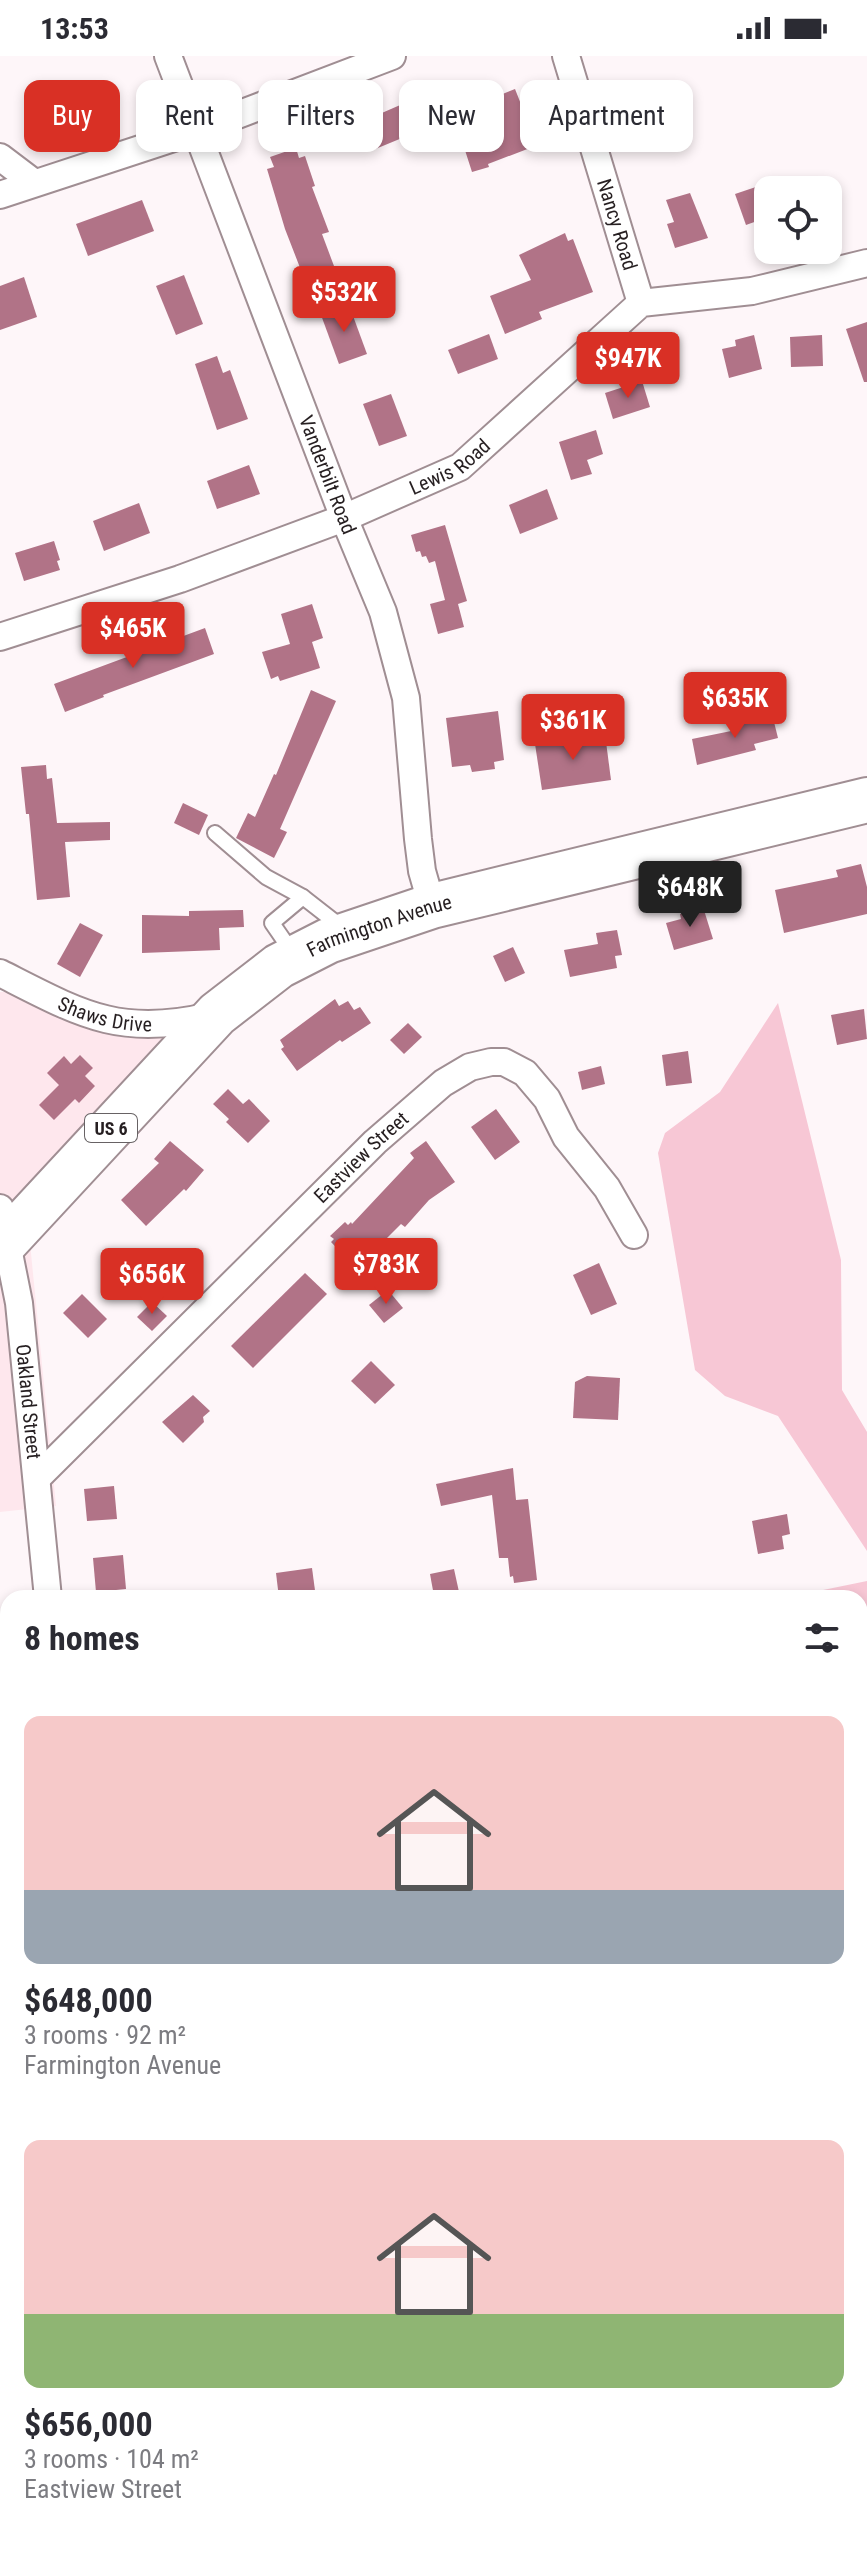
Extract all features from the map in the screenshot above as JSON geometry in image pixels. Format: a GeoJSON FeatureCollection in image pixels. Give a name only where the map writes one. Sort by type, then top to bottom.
{"type":"FeatureCollection","features":[{"type":"Feature","properties":{"kind":"highway","name":"Farmington Avenue"},"geometry":{"type":"LineString","coordinates":[[2,1232],[217,1014],[279,966],[328,941],[432,906],[867,800]]}},
{"type":"Feature","properties":{"kind":"street","name":"Vanderbilt Road"},"geometry":{"type":"LineString","coordinates":[[168,56],[178,80]]}},
{"type":"Feature","properties":{"kind":"street"},"geometry":{"type":"LineString","coordinates":[[242,113],[392,56]]}},
{"type":"Feature","properties":{"kind":"street","name":"Nancy Road"},"geometry":{"type":"LineString","coordinates":[[566,56],[641,303]]}},
{"type":"Feature","properties":{"kind":"street"},"geometry":{"type":"LineString","coordinates":[[0,195],[136,150]]}},
{"type":"Feature","properties":{"kind":"street","name":"Vanderbilt Road"},"geometry":{"type":"LineString","coordinates":[[206,152],[344,518],[383,612],[406,698],[418,839],[422,871],[432,906]]}},
{"type":"Feature","properties":{"kind":"street"},"geometry":{"type":"LineString","coordinates":[[0,157],[33,182]]}},
{"type":"Feature","properties":{"kind":"street"},"geometry":{"type":"LineString","coordinates":[[641,303],[752,291],[867,263]]}},
{"type":"Feature","properties":{"kind":"street","name":"Lewis Road"},"geometry":{"type":"LineString","coordinates":[[0,637],[152,588],[344,518],[460,467],[641,303]]}},
{"type":"Feature","properties":{"kind":"street","name":"Shaws Drive"},"geometry":{"type":"LineString","coordinates":[[0,973],[66,1007],[116,1023],[177,1024],[217,1014]]}},
{"type":"Feature","properties":{"kind":"street","name":"Eastview Street"},"geometry":{"type":"LineString","coordinates":[[37,1478],[375,1142],[461,1070],[504,1062],[536,1085],[547,1099],[560,1127],[607,1188],[634,1235]]}},
{"type":"Feature","properties":{"kind":"street","name":"Oakland Street"},"geometry":{"type":"LineString","coordinates":[[2,1232],[19,1303],[47,1590]]}},
{"type":"Feature","properties":{"kind":"lane"},"geometry":{"type":"LineString","coordinates":[[215,833],[266,877],[303,897],[351,934]]}},
{"type":"Feature","properties":{"kind":"lane"},"geometry":{"type":"LineString","coordinates":[[295,958],[272,923],[303,897]]}},
{"type":"Feature","properties":{"kind":"shaded area"},"geometry":{"type":"Polygon","coordinates":[[[0,992],[93,1031],[128,1038],[164,1037],[219,1045],[30,1243],[56,1506],[0,1512],[0,992]]]}},
{"type":"Feature","properties":{"kind":"shaded area"},"geometry":{"type":"Polygon","coordinates":[[[778,1003],[841,1260],[842,1390],[867,1432],[867,1551],[778,1416],[725,1396],[695,1370],[658,1153],[665,1133],[720,1092],[778,1003]]]}},
{"type":"Feature","properties":{"kind":"shaded area"},"geometry":{"type":"Polygon","coordinates":[[[867,1581],[867,1590],[823,1590],[867,1581]]]}},
{"type":"Feature","properties":{"kind":"building"},"geometry":{"type":"Polygon","coordinates":[[[515,89],[520,102],[520,152],[472,172],[466,152],[504,152],[504,93],[515,89]]]}},
{"type":"Feature","properties":{"kind":"building"},"geometry":{"type":"Polygon","coordinates":[[[399,106],[399,139],[383,146],[383,112],[399,106]]]}},
{"type":"Feature","properties":{"kind":"building"},"geometry":{"type":"Polygon","coordinates":[[[284,152],[297,152],[299,158],[305,156],[315,186],[312,187],[329,232],[322,234],[334,266],[304,278],[267,169],[274,167],[270,157],[284,152]]]}},
{"type":"Feature","properties":{"kind":"building"},"geometry":{"type":"Polygon","coordinates":[[[754,188],[754,222],[746,225],[735,194],[754,188]]]}},
{"type":"Feature","properties":{"kind":"building"},"geometry":{"type":"Polygon","coordinates":[[[690,193],[708,238],[675,248],[667,224],[674,222],[666,200],[690,193]]]}},
{"type":"Feature","properties":{"kind":"building"},"geometry":{"type":"Polygon","coordinates":[[[142,200],[154,231],[88,256],[76,224],[142,200]]]}},
{"type":"Feature","properties":{"kind":"building"},"geometry":{"type":"Polygon","coordinates":[[[565,233],[568,241],[573,239],[593,292],[539,312],[542,319],[505,334],[490,296],[531,280],[519,255],[565,233]]]}},
{"type":"Feature","properties":{"kind":"building"},"geometry":{"type":"Polygon","coordinates":[[[184,275],[203,324],[176,335],[156,286],[184,275]]]}},
{"type":"Feature","properties":{"kind":"building"},"geometry":{"type":"Polygon","coordinates":[[[24,277],[37,317],[0,330],[0,286],[24,277]]]}},
{"type":"Feature","properties":{"kind":"building"},"geometry":{"type":"Polygon","coordinates":[[[349,305],[367,354],[339,364],[321,315],[349,305]]]}},
{"type":"Feature","properties":{"kind":"building"},"geometry":{"type":"Polygon","coordinates":[[[867,322],[867,382],[864,382],[846,329],[867,322]]]}},
{"type":"Feature","properties":{"kind":"building"},"geometry":{"type":"Polygon","coordinates":[[[489,334],[498,359],[458,374],[448,350],[489,334]]]}},
{"type":"Feature","properties":{"kind":"building"},"geometry":{"type":"Polygon","coordinates":[[[754,335],[762,369],[729,378],[722,349],[736,346],[735,340],[754,335]]]}},
{"type":"Feature","properties":{"kind":"building"},"geometry":{"type":"Polygon","coordinates":[[[822,335],[823,366],[791,367],[790,337],[822,335]]]}},
{"type":"Feature","properties":{"kind":"building"},"geometry":{"type":"Polygon","coordinates":[[[217,356],[223,373],[230,370],[248,419],[217,430],[195,364],[217,356]]]}},
{"type":"Feature","properties":{"kind":"building"},"geometry":{"type":"Polygon","coordinates":[[[642,381],[650,407],[613,419],[605,393],[642,381]]]}},
{"type":"Feature","properties":{"kind":"building"},"geometry":{"type":"Polygon","coordinates":[[[391,394],[407,436],[379,446],[363,404],[391,394]]]}},
{"type":"Feature","properties":{"kind":"building"},"geometry":{"type":"Polygon","coordinates":[[[596,430],[603,454],[587,460],[592,474],[571,480],[559,442],[596,430]]]}},
{"type":"Feature","properties":{"kind":"building"},"geometry":{"type":"Polygon","coordinates":[[[249,465],[260,494],[217,509],[207,481],[249,465]]]}},
{"type":"Feature","properties":{"kind":"building"},"geometry":{"type":"Polygon","coordinates":[[[547,489],[558,519],[520,534],[509,505],[547,489]]]}},
{"type":"Feature","properties":{"kind":"building"},"geometry":{"type":"Polygon","coordinates":[[[139,503],[150,533],[104,551],[93,521],[139,503]]]}},
{"type":"Feature","properties":{"kind":"building"},"geometry":{"type":"Polygon","coordinates":[[[445,525],[467,601],[458,604],[464,627],[438,634],[430,604],[445,600],[435,561],[429,563],[426,556],[422,557],[420,551],[416,552],[411,535],[445,525]]]}},
{"type":"Feature","properties":{"kind":"building"},"geometry":{"type":"Polygon","coordinates":[[[54,541],[60,570],[24,581],[15,553],[54,541]]]}},
{"type":"Feature","properties":{"kind":"building"},"geometry":{"type":"Polygon","coordinates":[[[312,604],[323,638],[312,642],[320,668],[280,681],[278,676],[271,679],[262,652],[290,644],[281,614],[312,604]]]}},
{"type":"Feature","properties":{"kind":"building"},"geometry":{"type":"Polygon","coordinates":[[[205,628],[214,654],[65,712],[54,684],[205,628]]]}},
{"type":"Feature","properties":{"kind":"building"},"geometry":{"type":"Polygon","coordinates":[[[311,690],[336,701],[280,829],[287,832],[274,858],[236,838],[248,813],[255,817],[311,690]]]}},
{"type":"Feature","properties":{"kind":"building"},"geometry":{"type":"Polygon","coordinates":[[[498,711],[504,760],[494,762],[495,769],[472,772],[470,765],[452,767],[446,718],[498,711]]]}},
{"type":"Feature","properties":{"kind":"building"},"geometry":{"type":"Polygon","coordinates":[[[772,714],[778,738],[754,744],[756,750],[697,765],[692,739],[736,730],[734,723],[772,714]]]}},
{"type":"Feature","properties":{"kind":"building"},"geometry":{"type":"Polygon","coordinates":[[[605,734],[611,780],[542,790],[535,744],[605,734]]]}},
{"type":"Feature","properties":{"kind":"building"},"geometry":{"type":"Polygon","coordinates":[[[46,765],[47,779],[52,778],[57,823],[110,822],[110,840],[65,842],[70,897],[37,900],[21,767],[46,765]]]}},
{"type":"Feature","properties":{"kind":"building"},"geometry":{"type":"Polygon","coordinates":[[[183,803],[208,815],[199,835],[174,823],[183,803]]]}},
{"type":"Feature","properties":{"kind":"building"},"geometry":{"type":"Polygon","coordinates":[[[861,864],[867,887],[867,914],[784,933],[775,890],[838,877],[836,870],[861,864]]]}},
{"type":"Feature","properties":{"kind":"building"},"geometry":{"type":"Polygon","coordinates":[[[703,907],[713,939],[674,950],[666,923],[681,919],[680,914],[703,907]]]}},
{"type":"Feature","properties":{"kind":"building"},"geometry":{"type":"Polygon","coordinates":[[[243,910],[244,927],[219,928],[220,950],[142,953],[142,915],[189,916],[189,911],[243,910]]]}},
{"type":"Feature","properties":{"kind":"building"},"geometry":{"type":"Polygon","coordinates":[[[80,923],[103,935],[80,977],[57,964],[80,923]]]}},
{"type":"Feature","properties":{"kind":"building"},"geometry":{"type":"Polygon","coordinates":[[[617,930],[622,955],[615,956],[617,968],[570,977],[564,950],[598,944],[596,933],[617,930]]]}},
{"type":"Feature","properties":{"kind":"building"},"geometry":{"type":"Polygon","coordinates":[[[513,947],[525,973],[505,982],[493,956],[513,947]]]}},
{"type":"Feature","properties":{"kind":"building"},"geometry":{"type":"Polygon","coordinates":[[[335,999],[339,1006],[348,1001],[354,1010],[360,1007],[371,1023],[342,1042],[340,1040],[297,1071],[281,1049],[284,1047],[280,1040],[335,999]]]}},
{"type":"Feature","properties":{"kind":"building"},"geometry":{"type":"Polygon","coordinates":[[[864,1009],[867,1039],[837,1045],[831,1015],[864,1009]]]}},
{"type":"Feature","properties":{"kind":"building"},"geometry":{"type":"Polygon","coordinates":[[[408,1023],[422,1037],[404,1054],[390,1040],[408,1023]]]}},
{"type":"Feature","properties":{"kind":"building"},"geometry":{"type":"Polygon","coordinates":[[[688,1051],[692,1083],[666,1086],[662,1055],[688,1051]]]}},
{"type":"Feature","properties":{"kind":"building"},"geometry":{"type":"Polygon","coordinates":[[[80,1055],[93,1068],[85,1076],[95,1086],[79,1103],[75,1099],[54,1120],[39,1105],[59,1085],[47,1073],[64,1056],[71,1064],[80,1055]]]}},
{"type":"Feature","properties":{"kind":"building"},"geometry":{"type":"Polygon","coordinates":[[[601,1066],[605,1084],[582,1090],[578,1072],[601,1066]]]}},
{"type":"Feature","properties":{"kind":"building"},"geometry":{"type":"Polygon","coordinates":[[[228,1089],[243,1104],[249,1099],[270,1121],[248,1143],[213,1104],[228,1089]]]}},
{"type":"Feature","properties":{"kind":"building"},"geometry":{"type":"Polygon","coordinates":[[[496,1109],[520,1142],[495,1160],[471,1127],[496,1109]]]}},
{"type":"Feature","properties":{"kind":"building"},"geometry":{"type":"Polygon","coordinates":[[[170,1141],[204,1170],[186,1191],[184,1189],[146,1226],[121,1200],[159,1163],[154,1159],[170,1141]]]}},
{"type":"Feature","properties":{"kind":"building"},"geometry":{"type":"Polygon","coordinates":[[[426,1141],[455,1182],[429,1200],[405,1227],[401,1224],[361,1264],[356,1260],[352,1264],[331,1242],[334,1239],[330,1236],[345,1222],[352,1224],[414,1158],[410,1153],[426,1141]]]}},
{"type":"Feature","properties":{"kind":"building"},"geometry":{"type":"Polygon","coordinates":[[[599,1263],[617,1304],[591,1315],[573,1275],[599,1263]]]}},
{"type":"Feature","properties":{"kind":"building"},"geometry":{"type":"Polygon","coordinates":[[[305,1273],[327,1294],[253,1368],[231,1346],[305,1273]]]}},
{"type":"Feature","properties":{"kind":"building"},"geometry":{"type":"Polygon","coordinates":[[[388,1290],[403,1308],[384,1323],[369,1305],[388,1290]]]}},
{"type":"Feature","properties":{"kind":"building"},"geometry":{"type":"Polygon","coordinates":[[[82,1294],[107,1319],[88,1338],[63,1313],[82,1294]]]}},
{"type":"Feature","properties":{"kind":"building"},"geometry":{"type":"Polygon","coordinates":[[[152,1302],[167,1316],[152,1331],[137,1317],[152,1302]]]}},
{"type":"Feature","properties":{"kind":"building"},"geometry":{"type":"Polygon","coordinates":[[[371,1361],[395,1385],[375,1404],[351,1381],[371,1361]]]}},
{"type":"Feature","properties":{"kind":"building"},"geometry":{"type":"Polygon","coordinates":[[[587,1376],[620,1378],[618,1420],[573,1418],[575,1382],[587,1376]]]}},
{"type":"Feature","properties":{"kind":"building"},"geometry":{"type":"Polygon","coordinates":[[[193,1395],[210,1411],[203,1417],[204,1422],[183,1443],[162,1422],[193,1395]]]}},
{"type":"Feature","properties":{"kind":"building"},"geometry":{"type":"Polygon","coordinates":[[[513,1468],[516,1500],[528,1499],[537,1580],[514,1583],[513,1576],[510,1577],[508,1558],[499,1558],[492,1495],[441,1506],[436,1484],[513,1468]]]}},
{"type":"Feature","properties":{"kind":"building"},"geometry":{"type":"Polygon","coordinates":[[[114,1486],[117,1519],[87,1521],[84,1489],[114,1486]]]}},
{"type":"Feature","properties":{"kind":"building"},"geometry":{"type":"Polygon","coordinates":[[[787,1514],[790,1534],[782,1536],[784,1549],[758,1554],[752,1521],[787,1514]]]}},
{"type":"Feature","properties":{"kind":"building"},"geometry":{"type":"Polygon","coordinates":[[[123,1555],[126,1589],[96,1590],[93,1558],[123,1555]]]}},
{"type":"Feature","properties":{"kind":"building"},"geometry":{"type":"Polygon","coordinates":[[[312,1568],[315,1590],[278,1590],[276,1573],[312,1568]]]}},
{"type":"Feature","properties":{"kind":"building"},"geometry":{"type":"Polygon","coordinates":[[[454,1569],[459,1590],[433,1590],[430,1574],[454,1569]]]}}]}
